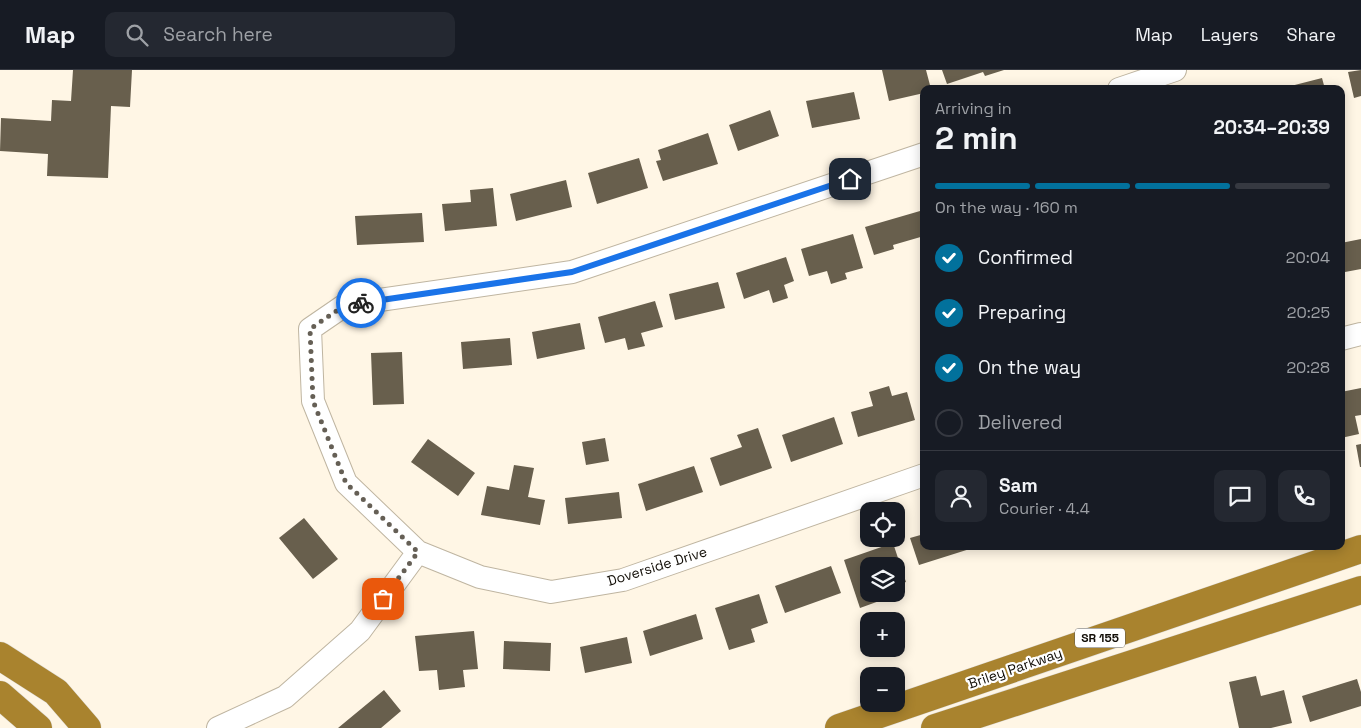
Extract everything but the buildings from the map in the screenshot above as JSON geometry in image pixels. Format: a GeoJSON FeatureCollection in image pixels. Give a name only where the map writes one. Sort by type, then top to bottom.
{"type":"FeatureCollection","features":[{"type":"Feature","properties":{"kind":"highway","name":"Briley Parkway"},"geometry":{"type":"LineString","coordinates":[[839,728],[1361,549]]}},
{"type":"Feature","properties":{"kind":"highway","name":"SR 155"},"geometry":{"type":"LineString","coordinates":[[935,728],[1361,590]]}},
{"type":"Feature","properties":{"kind":"highway"},"geometry":{"type":"LineString","coordinates":[[0,656],[56,692],[87,728]]}},
{"type":"Feature","properties":{"kind":"highway"},"geometry":{"type":"LineString","coordinates":[[0,695],[38,728]]}},
{"type":"Feature","properties":{"kind":"street"},"geometry":{"type":"LineString","coordinates":[[1131,85],[1176,70]]}},
{"type":"Feature","properties":{"kind":"street","name":"Doverside Drive"},"geometry":{"type":"LineString","coordinates":[[920,155],[572,272],[345,305],[310,329],[313,401],[346,483],[418,552],[480,576],[551,592],[623,580],[920,476]]}},
{"type":"Feature","properties":{"kind":"street"},"geometry":{"type":"LineString","coordinates":[[1345,338],[1361,334]]}},
{"type":"Feature","properties":{"kind":"street"},"geometry":{"type":"LineString","coordinates":[[218,728],[285,697],[360,631],[418,552]]}},
{"type":"Feature","properties":{"kind":"way so far"},"geometry":{"type":"LineString","coordinates":[[361,303],[345,305],[310,329],[313,401],[346,483],[418,552],[383,599]]}},
{"type":"Feature","properties":{"kind":"route"},"geometry":{"type":"LineString","coordinates":[[361,303],[572,272],[850,179]]}}]}
